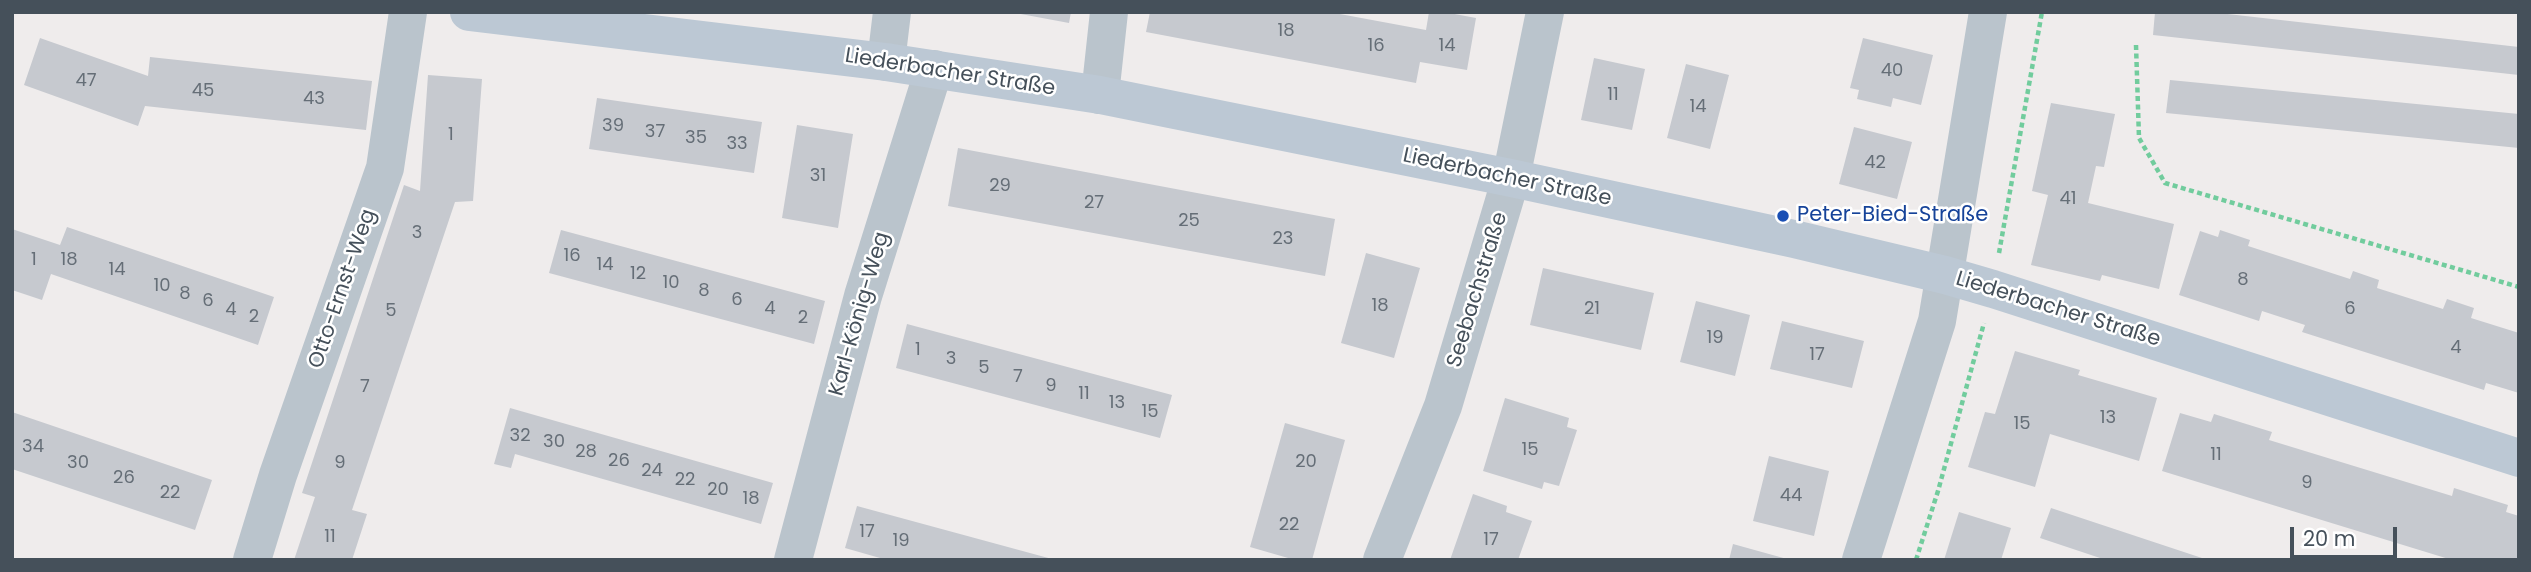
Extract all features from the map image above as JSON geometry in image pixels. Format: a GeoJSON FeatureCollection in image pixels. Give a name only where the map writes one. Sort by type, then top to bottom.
{"type":"FeatureCollection","features":[{"type":"Feature","properties":{"kind":"street","name":"Otto-Ernst-Weg"},"geometry":{"type":"LineString","coordinates":[[252,560],[278,475],[385,168],[408,12]]}},
{"type":"Feature","properties":{"kind":"street","name":"Liederbacher Straße"},"geometry":{"type":"LineString","coordinates":[[469,12],[676,24],[886,62],[1100,95],[1511,178],[1794,239],[1945,275],[2104,323],[2519,458]]}},
{"type":"Feature","properties":{"kind":"street"},"geometry":{"type":"LineString","coordinates":[[886,62],[892,12]]}},
{"type":"Feature","properties":{"kind":"street"},"geometry":{"type":"LineString","coordinates":[[1100,95],[1109,12]]}},
{"type":"Feature","properties":{"kind":"street","name":"Seebachstraße"},"geometry":{"type":"LineString","coordinates":[[1382,560],[1443,407],[1511,178],[1545,12]]}},
{"type":"Feature","properties":{"kind":"street"},"geometry":{"type":"LineString","coordinates":[[1861,560],[1937,321],[1988,12]]}},
{"type":"Feature","properties":{"kind":"street","name":"Karl-König-Weg"},"geometry":{"type":"LineString","coordinates":[[793,560],[863,296],[934,69]]}},
{"type":"Feature","properties":{"kind":"path"},"geometry":{"type":"LineString","coordinates":[[2136,45],[2138,138],[2165,183],[2519,287]]}},
{"type":"Feature","properties":{"kind":"building"},"geometry":{"type":"Polygon","coordinates":[[[1010,12],[1071,12],[1069,23],[1010,12]]]}},
{"type":"Feature","properties":{"kind":"building"},"geometry":{"type":"Polygon","coordinates":[[[1150,12],[1329,12],[1426,30],[1429,12],[1476,18],[1467,70],[1420,62],[1416,83],[1146,32],[1150,12]]]}},
{"type":"Feature","properties":{"kind":"building"},"geometry":{"type":"Polygon","coordinates":[[[2155,12],[2210,12],[2519,47],[2519,75],[2153,35],[2155,12]]]}},
{"type":"Feature","properties":{"kind":"building"},"geometry":{"type":"Polygon","coordinates":[[[40,38],[148,76],[150,57],[372,81],[366,130],[145,106],[138,126],[24,85],[40,38]]]}},
{"type":"Feature","properties":{"kind":"building"},"geometry":{"type":"Polygon","coordinates":[[[1863,38],[1933,55],[1921,105],[1893,98],[1891,107],[1857,99],[1859,90],[1850,88],[1863,38]]]}},
{"type":"Feature","properties":{"kind":"building"},"geometry":{"type":"Polygon","coordinates":[[[1594,58],[1645,69],[1632,130],[1581,120],[1594,58]]]}},
{"type":"Feature","properties":{"kind":"building"},"geometry":{"type":"Polygon","coordinates":[[[1686,64],[1729,75],[1710,149],[1667,138],[1686,64]]]}},
{"type":"Feature","properties":{"kind":"building"},"geometry":{"type":"Polygon","coordinates":[[[428,75],[482,79],[473,201],[455,202],[352,510],[367,514],[352,560],[294,560],[315,497],[302,493],[404,185],[420,191],[428,75]]]}},
{"type":"Feature","properties":{"kind":"building"},"geometry":{"type":"Polygon","coordinates":[[[2170,80],[2519,114],[2519,148],[2166,113],[2170,80]]]}},
{"type":"Feature","properties":{"kind":"building"},"geometry":{"type":"Polygon","coordinates":[[[597,98],[762,122],[754,173],[589,149],[597,98]]]}},
{"type":"Feature","properties":{"kind":"building"},"geometry":{"type":"Polygon","coordinates":[[[2051,103],[2115,114],[2104,167],[2096,166],[2088,203],[2174,224],[2159,289],[2102,275],[2100,281],[2031,265],[2048,195],[2032,191],[2051,103]]]}},
{"type":"Feature","properties":{"kind":"building"},"geometry":{"type":"Polygon","coordinates":[[[797,125],[853,134],[838,228],[782,218],[797,125]]]}},
{"type":"Feature","properties":{"kind":"building"},"geometry":{"type":"Polygon","coordinates":[[[1854,127],[1912,142],[1897,199],[1839,184],[1854,127]]]}},
{"type":"Feature","properties":{"kind":"building"},"geometry":{"type":"Polygon","coordinates":[[[958,148],[1335,219],[1325,276],[948,206],[958,148]]]}},
{"type":"Feature","properties":{"kind":"building"},"geometry":{"type":"Polygon","coordinates":[[[67,227],[274,297],[258,345],[51,274],[42,300],[12,290],[12,229],[60,245],[67,227]]]}},
{"type":"Feature","properties":{"kind":"building"},"geometry":{"type":"Polygon","coordinates":[[[561,230],[825,301],[814,344],[549,273],[561,230]]]}},
{"type":"Feature","properties":{"kind":"building"},"geometry":{"type":"Polygon","coordinates":[[[2220,230],[2250,240],[2248,246],[2350,279],[2353,271],[2379,280],[2377,288],[2443,309],[2447,299],[2474,308],[2471,318],[2519,333],[2519,393],[2486,383],[2484,390],[2302,332],[2305,325],[2262,311],[2259,321],[2179,295],[2200,231],[2218,237],[2220,230]]]}},
{"type":"Feature","properties":{"kind":"building"},"geometry":{"type":"Polygon","coordinates":[[[1366,253],[1420,268],[1394,358],[1341,343],[1366,253]]]}},
{"type":"Feature","properties":{"kind":"building"},"geometry":{"type":"Polygon","coordinates":[[[1543,268],[1654,293],[1641,350],[1530,325],[1543,268]]]}},
{"type":"Feature","properties":{"kind":"building"},"geometry":{"type":"Polygon","coordinates":[[[1696,301],[1750,315],[1735,376],[1680,362],[1696,301]]]}},
{"type":"Feature","properties":{"kind":"building"},"geometry":{"type":"Polygon","coordinates":[[[1782,321],[1864,341],[1852,388],[1770,369],[1782,321]]]}},
{"type":"Feature","properties":{"kind":"building"},"geometry":{"type":"Polygon","coordinates":[[[907,324],[1172,395],[1160,438],[896,368],[907,324]]]}},
{"type":"Feature","properties":{"kind":"building"},"geometry":{"type":"Polygon","coordinates":[[[2015,351],[2080,370],[2078,375],[2157,398],[2139,461],[2050,434],[2035,487],[1968,467],[1985,412],[1995,414],[2015,351]]]}},
{"type":"Feature","properties":{"kind":"building"},"geometry":{"type":"Polygon","coordinates":[[[1505,398],[1569,418],[1567,427],[1577,430],[1559,486],[1544,482],[1542,489],[1483,471],[1505,398]]]}},
{"type":"Feature","properties":{"kind":"building"},"geometry":{"type":"Polygon","coordinates":[[[510,408],[773,483],[761,524],[515,454],[511,468],[494,464],[510,408]]]}},
{"type":"Feature","properties":{"kind":"building"},"geometry":{"type":"Polygon","coordinates":[[[12,412],[212,480],[195,530],[12,469],[12,412]]]}},
{"type":"Feature","properties":{"kind":"building"},"geometry":{"type":"Polygon","coordinates":[[[2180,413],[2211,422],[2214,414],[2272,432],[2269,440],[2452,496],[2454,488],[2508,505],[2506,512],[2519,516],[2519,560],[2452,560],[2162,471],[2180,413]]]}},
{"type":"Feature","properties":{"kind":"building"},"geometry":{"type":"Polygon","coordinates":[[[1285,423],[1345,440],[1312,560],[1295,560],[1250,547],[1285,423]]]}},
{"type":"Feature","properties":{"kind":"building"},"geometry":{"type":"Polygon","coordinates":[[[1769,456],[1829,471],[1814,536],[1753,521],[1769,456]]]}},
{"type":"Feature","properties":{"kind":"building"},"geometry":{"type":"Polygon","coordinates":[[[1473,494],[1507,506],[1506,512],[1532,521],[1518,560],[1450,560],[1473,494]]]}},
{"type":"Feature","properties":{"kind":"building"},"geometry":{"type":"Polygon","coordinates":[[[857,506],[1052,560],[887,560],[845,548],[857,506]]]}},
{"type":"Feature","properties":{"kind":"building"},"geometry":{"type":"Polygon","coordinates":[[[2051,508],[2205,560],[2106,560],[2040,538],[2051,508]]]}},
{"type":"Feature","properties":{"kind":"building"},"geometry":{"type":"Polygon","coordinates":[[[1959,512],[2011,528],[2001,560],[1944,560],[1959,512]]]}},
{"type":"Feature","properties":{"kind":"building"},"geometry":{"type":"Polygon","coordinates":[[[1733,544],[1787,559],[1787,560],[1729,560],[1733,544]]]}},
{"type":"Feature","properties":{"kind":"place","name":"Peter-Bied-Straße"},"geometry":{"type":"Point","coordinates":[1783,216]}}]}
